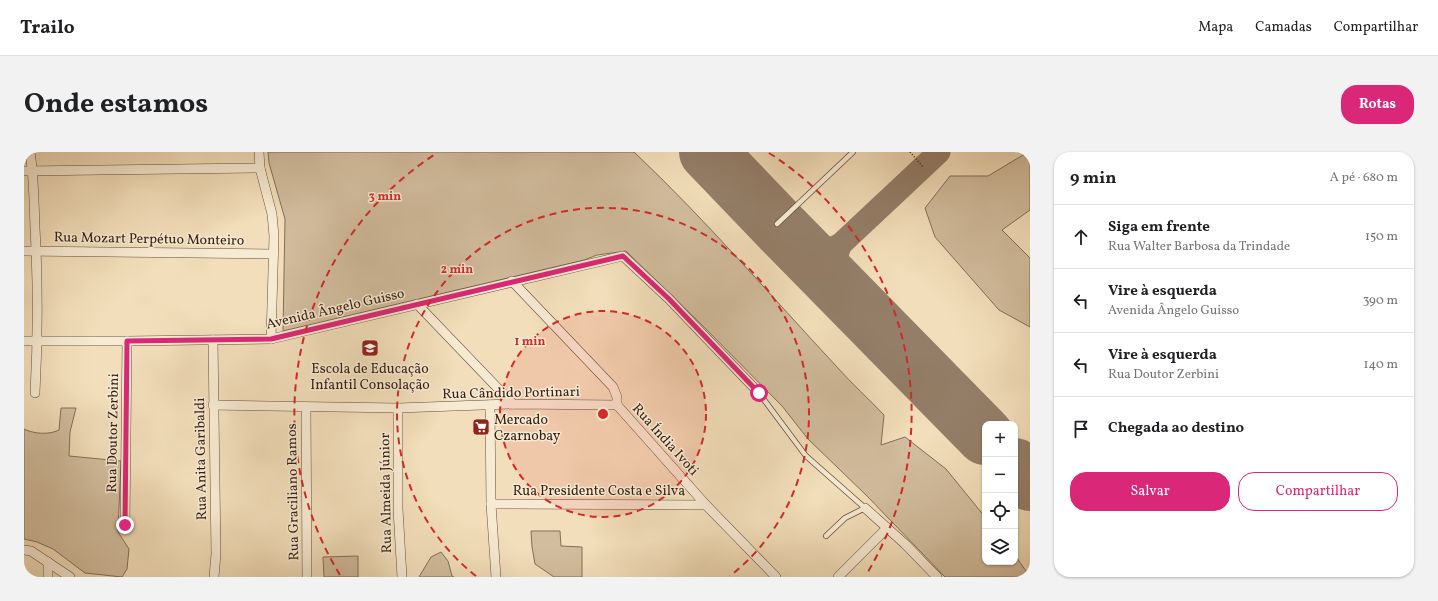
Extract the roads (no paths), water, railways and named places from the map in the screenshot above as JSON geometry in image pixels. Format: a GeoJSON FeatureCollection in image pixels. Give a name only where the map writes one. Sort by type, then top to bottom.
{"type":"FeatureCollection","features":[{"type":"Feature","properties":{"kind":"street"},"geometry":{"type":"LineString","coordinates":[[30,152],[28,172],[36,250],[38,341],[35,393]]}},
{"type":"Feature","properties":{"kind":"street"},"geometry":{"type":"LineString","coordinates":[[259,152],[260,168],[272,214],[274,236],[271,339]]}},
{"type":"Feature","properties":{"kind":"street"},"geometry":{"type":"LineString","coordinates":[[28,172],[260,168]]}},
{"type":"Feature","properties":{"kind":"street","name":"Rua Mozart Perpétuo Monteiro"},"geometry":{"type":"LineString","coordinates":[[24,251],[273,254]]}},
{"type":"Feature","properties":{"kind":"street","name":"Avenida Ângelo Guisso"},"geometry":{"type":"LineString","coordinates":[[24,341],[271,339],[623,256],[669,299],[759,393]]}},
{"type":"Feature","properties":{"kind":"street","name":"Rua Índia Ivoti"},"geometry":{"type":"LineString","coordinates":[[512,281],[613,387],[617,397],[617,405],[706,505],[776,577]]}},
{"type":"Feature","properties":{"kind":"street"},"geometry":{"type":"LineString","coordinates":[[417,304],[513,404]]}},
{"type":"Feature","properties":{"kind":"street","name":"Rua Anita Garibaldi"},"geometry":{"type":"LineString","coordinates":[[213,340],[216,554],[214,577]]}},
{"type":"Feature","properties":{"kind":"street","name":"Rua Doutor Zerbini"},"geometry":{"type":"LineString","coordinates":[[125,525],[127,341]]}},
{"type":"Feature","properties":{"kind":"street","name":"Rua Cândido Portinari"},"geometry":{"type":"LineString","coordinates":[[213,405],[398,408],[513,404],[617,405]]}},
{"type":"Feature","properties":{"kind":"street"},"geometry":{"type":"LineString","coordinates":[[490,405],[491,504],[496,577]]}},
{"type":"Feature","properties":{"kind":"street","name":"Rua Graciliano Ramos"},"geometry":{"type":"LineString","coordinates":[[306,407],[307,577]]}},
{"type":"Feature","properties":{"kind":"street","name":"Rua Almeida Júnior"},"geometry":{"type":"LineString","coordinates":[[398,408],[398,509],[402,577]]}},
{"type":"Feature","properties":{"kind":"street","name":"Rua Presidente Costa e Silva"},"geometry":{"type":"LineString","coordinates":[[491,504],[706,505]]}},
{"type":"Feature","properties":{"kind":"street"},"geometry":{"type":"LineString","coordinates":[[866,508],[905,544],[937,577]]}},
{"type":"Feature","properties":{"kind":"street"},"geometry":{"type":"LineString","coordinates":[[838,577],[887,528]]}},
{"type":"Feature","properties":{"kind":"street"},"geometry":{"type":"LineString","coordinates":[[24,550],[31,551],[70,577]]}},
{"type":"Feature","properties":{"kind":"street"},"geometry":{"type":"LineString","coordinates":[[48,562],[48,577]]}},
{"type":"Feature","properties":{"kind":"lane"},"geometry":{"type":"LineString","coordinates":[[777,224],[853,152]]}},
{"type":"Feature","properties":{"kind":"lane"},"geometry":{"type":"LineString","coordinates":[[759,393],[806,456],[866,508],[845,518],[826,536]]}},
{"type":"Feature","properties":{"kind":"place","name":"Escola de Educação Infantil Consolação"},"geometry":{"type":"Point","coordinates":[370,348]}},
{"type":"Feature","properties":{"kind":"place","name":"Mercado Czarnobay"},"geometry":{"type":"Point","coordinates":[481,427]}}]}
